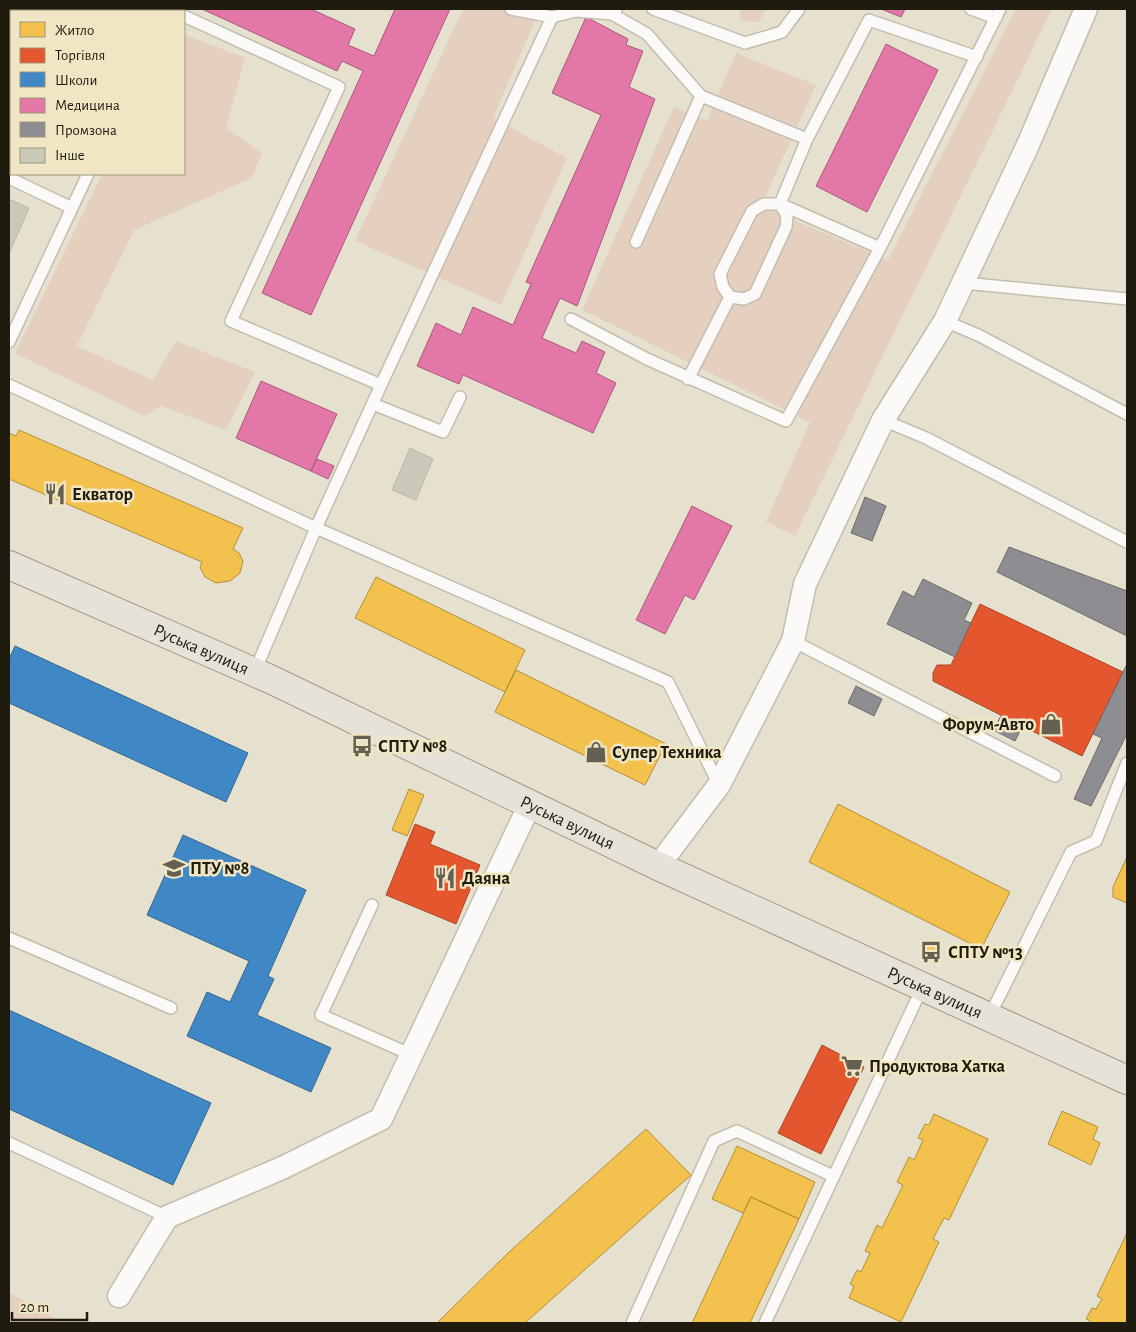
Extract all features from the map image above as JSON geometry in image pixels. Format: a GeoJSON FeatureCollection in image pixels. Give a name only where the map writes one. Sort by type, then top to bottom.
{"type":"FeatureCollection","features":[{"type":"Feature","properties":{"kind":"main road","name":"Руська вулиця"},"geometry":{"type":"LineString","coordinates":[[9,565],[152,626],[658,866],[1127,1080]]}},
{"type":"Feature","properties":{"kind":"street"},"geometry":{"type":"LineString","coordinates":[[658,866],[719,785],[793,641],[805,584],[883,420],[945,321],[964,283],[1027,147],[1086,9]]}},
{"type":"Feature","properties":{"kind":"street"},"geometry":{"type":"LineString","coordinates":[[119,1296],[167,1217],[282,1168],[381,1119],[530,804]]}},
{"type":"Feature","properties":{"kind":"lane"},"geometry":{"type":"LineString","coordinates":[[511,9],[552,17],[576,11],[615,11],[647,34],[701,96],[807,139]]}},
{"type":"Feature","properties":{"kind":"lane"},"geometry":{"type":"LineString","coordinates":[[653,9],[745,43],[782,32],[799,9]]}},
{"type":"Feature","properties":{"kind":"lane"},"geometry":{"type":"LineString","coordinates":[[570,319],[688,379],[786,421],[880,248],[998,13],[971,9]]}},
{"type":"Feature","properties":{"kind":"lane"},"geometry":{"type":"LineString","coordinates":[[185,16],[339,87],[231,321],[381,385]]}},
{"type":"Feature","properties":{"kind":"lane"},"geometry":{"type":"LineString","coordinates":[[254,673],[316,528],[552,17]]}},
{"type":"Feature","properties":{"kind":"lane"},"geometry":{"type":"LineString","coordinates":[[730,298],[744,299],[755,294],[786,227],[786,216],[780,204],[807,139],[869,20],[977,57]]}},
{"type":"Feature","properties":{"kind":"lane"},"geometry":{"type":"LineString","coordinates":[[636,242],[701,96]]}},
{"type":"Feature","properties":{"kind":"lane"},"geometry":{"type":"LineString","coordinates":[[9,342],[88,175]]}},
{"type":"Feature","properties":{"kind":"lane"},"geometry":{"type":"LineString","coordinates":[[9,178],[72,208]]}},
{"type":"Feature","properties":{"kind":"lane"},"geometry":{"type":"LineString","coordinates":[[730,298],[723,287],[720,274],[752,211],[764,204],[780,204],[880,248]]}},
{"type":"Feature","properties":{"kind":"lane"},"geometry":{"type":"LineString","coordinates":[[964,283],[1127,299]]}},
{"type":"Feature","properties":{"kind":"lane"},"geometry":{"type":"LineString","coordinates":[[688,379],[730,298]]}},
{"type":"Feature","properties":{"kind":"lane"},"geometry":{"type":"LineString","coordinates":[[945,321],[980,336],[1127,414]]}},
{"type":"Feature","properties":{"kind":"lane"},"geometry":{"type":"LineString","coordinates":[[9,385],[316,528],[668,682],[719,785]]}},
{"type":"Feature","properties":{"kind":"lane"},"geometry":{"type":"LineString","coordinates":[[373,404],[443,432],[460,397]]}},
{"type":"Feature","properties":{"kind":"lane"},"geometry":{"type":"LineString","coordinates":[[883,420],[926,438],[1127,542]]}},
{"type":"Feature","properties":{"kind":"lane"},"geometry":{"type":"LineString","coordinates":[[793,641],[1055,776]]}},
{"type":"Feature","properties":{"kind":"lane"},"geometry":{"type":"LineString","coordinates":[[989,1017],[1071,852],[1096,841],[1127,763]]}},
{"type":"Feature","properties":{"kind":"lane"},"geometry":{"type":"LineString","coordinates":[[372,905],[320,1015],[412,1055]]}},
{"type":"Feature","properties":{"kind":"lane"},"geometry":{"type":"LineString","coordinates":[[9,938],[171,1008]]}},
{"type":"Feature","properties":{"kind":"lane"},"geometry":{"type":"LineString","coordinates":[[765,1323],[923,986]]}},
{"type":"Feature","properties":{"kind":"lane"},"geometry":{"type":"LineString","coordinates":[[632,1323],[714,1141],[737,1131],[833,1176]]}},
{"type":"Feature","properties":{"kind":"lane"},"geometry":{"type":"LineString","coordinates":[[9,1143],[167,1217]]}},
{"type":"Feature","properties":{"kind":"shaded area"},"geometry":{"type":"Polygon","coordinates":[[[25,9],[157,9],[156,10],[25,9]]]}},
{"type":"Feature","properties":{"kind":"shaded area"},"geometry":{"type":"Polygon","coordinates":[[[463,9],[540,9],[493,118],[567,158],[501,305],[355,241],[463,9]]]}},
{"type":"Feature","properties":{"kind":"shaded area"},"geometry":{"type":"Polygon","coordinates":[[[740,9],[766,9],[759,22],[740,21],[740,9]]]}},
{"type":"Feature","properties":{"kind":"shaded area"},"geometry":{"type":"Polygon","coordinates":[[[1016,9],[1052,9],[795,536],[766,522],[810,422],[582,310],[674,107],[707,121],[736,53],[816,85],[761,206],[888,260],[1016,9]]]}},
{"type":"Feature","properties":{"kind":"shaded area"},"geometry":{"type":"Polygon","coordinates":[[[9,30],[10,152],[9,151],[9,30]]]}},
{"type":"Feature","properties":{"kind":"shaded area"},"geometry":{"type":"Polygon","coordinates":[[[185,34],[245,58],[226,128],[262,153],[252,178],[134,230],[77,346],[153,380],[176,341],[255,372],[226,430],[161,406],[144,416],[15,353],[102,175],[185,175],[185,34]]]}},
{"type":"Feature","properties":{"kind":"shaded area"},"geometry":{"type":"Polygon","coordinates":[[[9,1292],[63,1323],[9,1323],[9,1292]]]}},
{"type":"Feature","properties":{"kind":"building: Житло"},"geometry":{"type":"Polygon","coordinates":[[[19,430],[243,528],[233,549],[239,553],[243,561],[240,573],[230,581],[216,583],[205,577],[200,567],[202,562],[9,479],[9,433],[16,436],[19,430]]]}},
{"type":"Feature","properties":{"kind":"building: Житло"},"geometry":{"type":"Polygon","coordinates":[[[376,577],[525,650],[505,692],[355,618],[376,577]]]}},
{"type":"Feature","properties":{"kind":"building: Житло"},"geometry":{"type":"Polygon","coordinates":[[[516,670],[666,744],[645,785],[495,712],[516,670]]]}},
{"type":"Feature","properties":{"kind":"building: Житло"},"geometry":{"type":"Polygon","coordinates":[[[409,789],[424,795],[407,836],[392,830],[409,789]]]}},
{"type":"Feature","properties":{"kind":"building: Житло"},"geometry":{"type":"Polygon","coordinates":[[[838,804],[1010,892],[981,949],[809,862],[838,804]]]}},
{"type":"Feature","properties":{"kind":"building: Житло"},"geometry":{"type":"Polygon","coordinates":[[[1127,857],[1127,903],[1113,897],[1113,887],[1127,857]]]}},
{"type":"Feature","properties":{"kind":"building: Житло"},"geometry":{"type":"Polygon","coordinates":[[[925,942],[941,949],[936,958],[921,951],[925,942]]]}},
{"type":"Feature","properties":{"kind":"building: Житло"},"geometry":{"type":"Polygon","coordinates":[[[1062,1111],[1098,1127],[1093,1139],[1100,1143],[1091,1165],[1048,1144],[1062,1111]]]}},
{"type":"Feature","properties":{"kind":"building: Житло"},"geometry":{"type":"Polygon","coordinates":[[[934,1114],[988,1139],[949,1220],[944,1218],[933,1239],[939,1242],[901,1322],[849,1298],[854,1286],[850,1284],[857,1270],[861,1272],[870,1253],[865,1251],[877,1225],[882,1228],[903,1185],[897,1182],[909,1157],[914,1160],[923,1140],[918,1138],[925,1124],[929,1125],[934,1114]]]}},
{"type":"Feature","properties":{"kind":"building: Житло"},"geometry":{"type":"Polygon","coordinates":[[[646,1129],[691,1175],[525,1323],[437,1323],[509,1252],[646,1129]]]}},
{"type":"Feature","properties":{"kind":"building: Житло"},"geometry":{"type":"Polygon","coordinates":[[[737,1146],[815,1182],[799,1219],[751,1197],[743,1213],[712,1199],[737,1146]]]}},
{"type":"Feature","properties":{"kind":"building: Житло"},"geometry":{"type":"Polygon","coordinates":[[[751,1197],[799,1219],[750,1323],[692,1323],[751,1197]]]}},
{"type":"Feature","properties":{"kind":"building: Житло"},"geometry":{"type":"Polygon","coordinates":[[[1127,1233],[1127,1323],[1089,1323],[1090,1321],[1086,1319],[1092,1308],[1096,1309],[1102,1299],[1097,1296],[1127,1233]]]}},
{"type":"Feature","properties":{"kind":"building: Торгівля"},"geometry":{"type":"Polygon","coordinates":[[[980,604],[1123,672],[1082,756],[933,681],[933,673],[937,665],[951,665],[980,604]]]}},
{"type":"Feature","properties":{"kind":"building: Торгівля"},"geometry":{"type":"Polygon","coordinates":[[[415,824],[435,832],[430,844],[480,865],[456,924],[386,895],[415,824]]]}},
{"type":"Feature","properties":{"kind":"building: Торгівля"},"geometry":{"type":"Polygon","coordinates":[[[822,1045],[864,1067],[821,1154],[778,1133],[822,1045]]]}},
{"type":"Feature","properties":{"kind":"building: Школи"},"geometry":{"type":"Polygon","coordinates":[[[15,646],[248,753],[226,802],[9,703],[9,659],[15,646]]]}},
{"type":"Feature","properties":{"kind":"building: Школи"},"geometry":{"type":"Polygon","coordinates":[[[183,835],[306,890],[268,976],[274,979],[257,1015],[331,1048],[311,1092],[187,1036],[207,992],[230,1002],[249,961],[147,915],[183,835]]]}},
{"type":"Feature","properties":{"kind":"building: Школи"},"geometry":{"type":"Polygon","coordinates":[[[9,1010],[211,1103],[173,1185],[9,1109],[9,1010]]]}},
{"type":"Feature","properties":{"kind":"building: Медицина"},"geometry":{"type":"Polygon","coordinates":[[[202,9],[311,9],[355,29],[348,45],[374,56],[395,9],[450,9],[311,315],[262,293],[363,71],[342,61],[337,71],[202,9]]]}},
{"type":"Feature","properties":{"kind":"building: Медицина"},"geometry":{"type":"Polygon","coordinates":[[[881,9],[905,9],[901,17],[881,9]]]}},
{"type":"Feature","properties":{"kind":"building: Медицина"},"geometry":{"type":"Polygon","coordinates":[[[586,17],[628,39],[626,45],[643,51],[629,87],[655,99],[577,306],[560,298],[542,338],[576,353],[582,341],[605,352],[596,373],[616,383],[593,433],[463,375],[459,384],[417,366],[436,323],[461,335],[473,307],[513,325],[531,284],[526,282],[601,115],[552,93],[586,17]]]}},
{"type":"Feature","properties":{"kind":"building: Медицина"},"geometry":{"type":"Polygon","coordinates":[[[886,44],[938,70],[867,212],[816,186],[886,44]]]}},
{"type":"Feature","properties":{"kind":"building: Медицина"},"geometry":{"type":"Polygon","coordinates":[[[261,381],[337,414],[311,471],[236,438],[261,381]]]}},
{"type":"Feature","properties":{"kind":"building: Медицина"},"geometry":{"type":"Polygon","coordinates":[[[317,459],[334,466],[328,479],[311,471],[317,459]]]}},
{"type":"Feature","properties":{"kind":"building: Медицина"},"geometry":{"type":"Polygon","coordinates":[[[692,506],[732,526],[694,600],[685,595],[665,634],[636,620],[692,506]]]}},
{"type":"Feature","properties":{"kind":"building: Промзона"},"geometry":{"type":"Polygon","coordinates":[[[865,497],[886,506],[872,541],[851,533],[865,497]]]}},
{"type":"Feature","properties":{"kind":"building: Промзона"},"geometry":{"type":"Polygon","coordinates":[[[1009,547],[1127,591],[1127,636],[997,572],[1009,547]]]}},
{"type":"Feature","properties":{"kind":"building: Промзона"},"geometry":{"type":"Polygon","coordinates":[[[923,579],[972,603],[964,620],[971,623],[955,657],[887,624],[903,591],[914,597],[923,579]]]}},
{"type":"Feature","properties":{"kind":"building: Промзона"},"geometry":{"type":"Polygon","coordinates":[[[1127,664],[1127,734],[1091,806],[1074,799],[1102,738],[1093,734],[1127,664]]]}},
{"type":"Feature","properties":{"kind":"building: Промзона"},"geometry":{"type":"Polygon","coordinates":[[[856,686],[882,699],[874,716],[848,703],[856,686]]]}},
{"type":"Feature","properties":{"kind":"building: Промзона"},"geometry":{"type":"Polygon","coordinates":[[[1001,716],[1022,727],[1015,741],[993,730],[1001,716]]]}},
{"type":"Feature","properties":{"kind":"building: Інше"},"geometry":{"type":"Polygon","coordinates":[[[9,199],[29,208],[9,254],[9,199]]]}},
{"type":"Feature","properties":{"kind":"building: Інше"},"geometry":{"type":"Polygon","coordinates":[[[410,448],[433,459],[416,500],[392,490],[410,448]]]}},
{"type":"Feature","properties":{"kind":"place","name":"Екватор"},"geometry":{"type":"Point","coordinates":[55,494]}},
{"type":"Feature","properties":{"kind":"place","name":"Форум-Авто"},"geometry":{"type":"Point","coordinates":[1051,724]}},
{"type":"Feature","properties":{"kind":"place","name":"СПТУ №8"},"geometry":{"type":"Point","coordinates":[362,746]}},
{"type":"Feature","properties":{"kind":"place","name":"Супер Техника"},"geometry":{"type":"Point","coordinates":[596,752]}},
{"type":"Feature","properties":{"kind":"place","name":"ПТУ №8"},"geometry":{"type":"Point","coordinates":[174,868]}},
{"type":"Feature","properties":{"kind":"place","name":"Даяна"},"geometry":{"type":"Point","coordinates":[445,878]}},
{"type":"Feature","properties":{"kind":"place","name":"СПТУ №13"},"geometry":{"type":"Point","coordinates":[931,952]}},
{"type":"Feature","properties":{"kind":"place","name":"Продуктова Хатка"},"geometry":{"type":"Point","coordinates":[852,1066]}}]}
